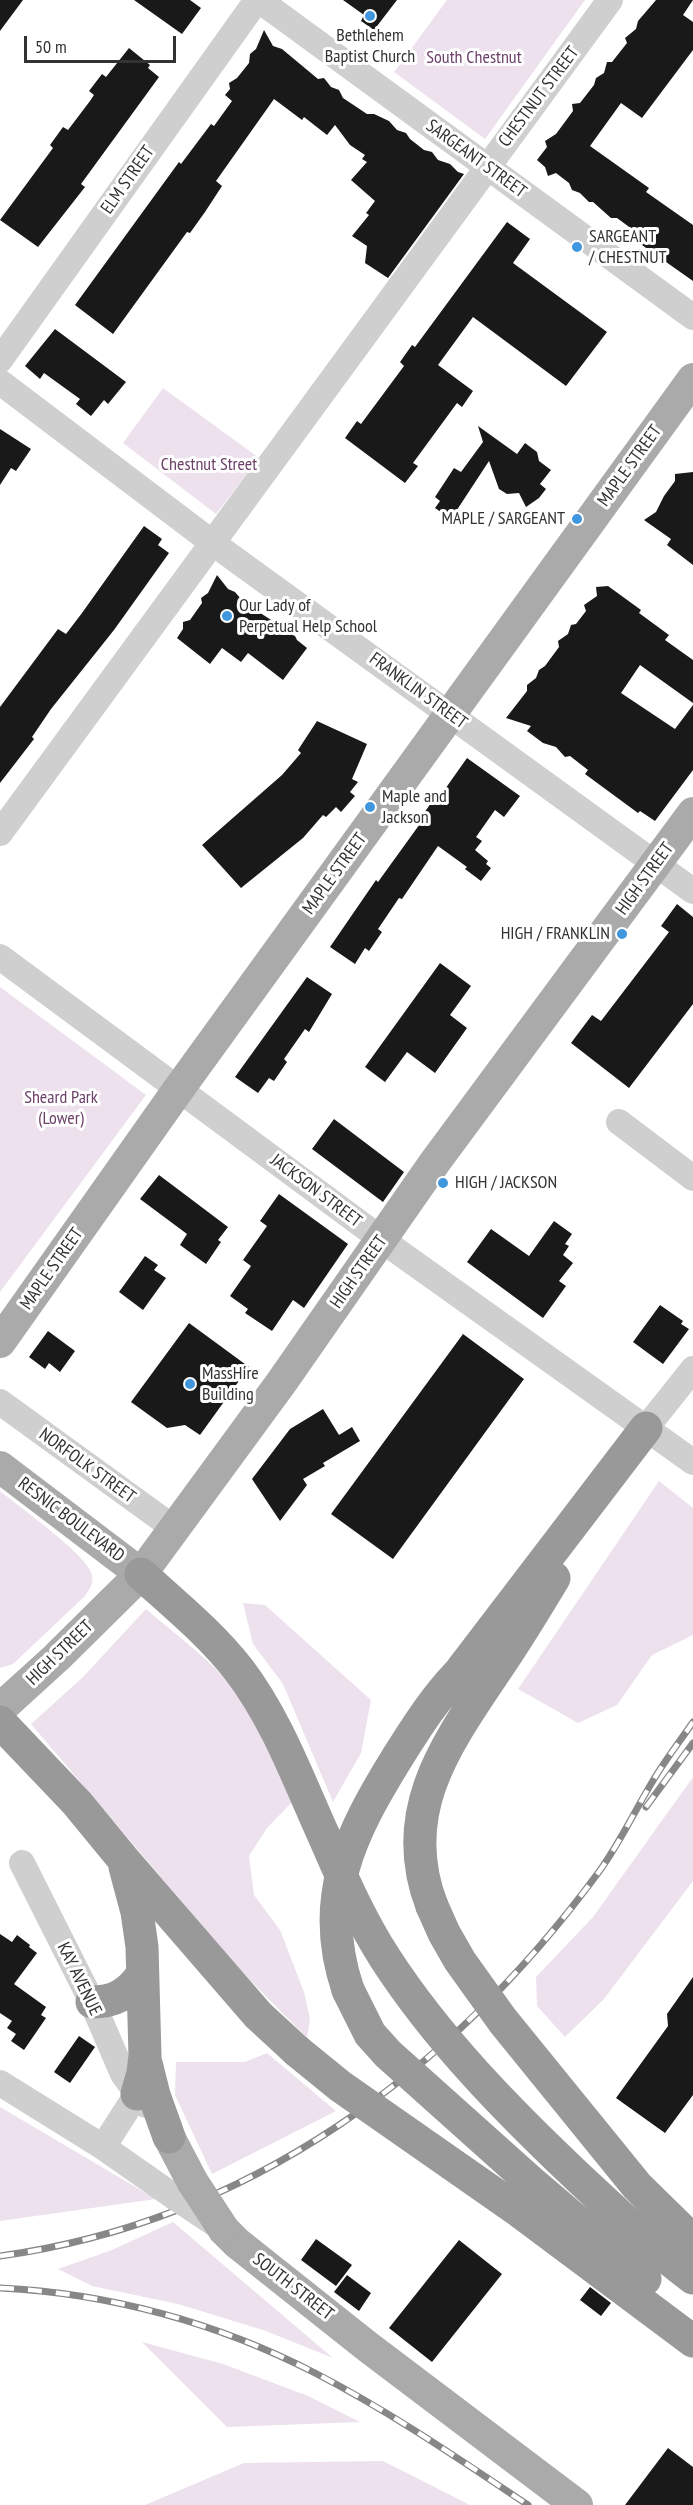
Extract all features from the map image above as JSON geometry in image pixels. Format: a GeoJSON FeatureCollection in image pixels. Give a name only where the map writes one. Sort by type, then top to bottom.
{"type":"FeatureCollection","features":[{"type":"Feature","properties":{"kind":"highway"},"geometry":{"type":"LineString","coordinates":[[646,1428],[516,1642],[457,1728],[437,1763],[425,1798],[420,1834],[423,1880],[444,1934],[460,1961],[503,2021],[638,2186],[693,2241]]}},
{"type":"Feature","properties":{"kind":"highway"},"geometry":{"type":"LineString","coordinates":[[646,1428],[459,1673],[441,1692],[389,1770],[346,1855],[336,1910],[337,1951],[348,1990],[361,2018],[388,2054],[531,2182],[693,2319]]}},
{"type":"Feature","properties":{"kind":"highway"},"geometry":{"type":"LineString","coordinates":[[141,1574],[216,1643],[271,1718],[348,1891],[384,1957],[432,2024],[560,2160],[622,2218],[693,2278]]}},
{"type":"Feature","properties":{"kind":"highway"},"geometry":{"type":"LineString","coordinates":[[0,1722],[77,1803],[258,2015],[297,2052],[340,2086],[519,2211],[693,2341]]}},
{"type":"Feature","properties":{"kind":"highway"},"geometry":{"type":"LineString","coordinates":[[123,1859],[137,1911],[142,1947],[145,2056],[137,2094]]}},
{"type":"Feature","properties":{"kind":"highway"},"geometry":{"type":"LineString","coordinates":[[92,2002],[108,2002],[124,1994],[141,1976]]}},
{"type":"Feature","properties":{"kind":"highway"},"geometry":{"type":"LineString","coordinates":[[145,2056],[154,2095],[169,2137]]}},
{"type":"Feature","properties":{"kind":"main road","name":"MAPLE STREET"},"geometry":{"type":"LineString","coordinates":[[0,1342],[178,1090],[693,379]]}},
{"type":"Feature","properties":{"kind":"main road","name":"HIGH STREET"},"geometry":{"type":"LineString","coordinates":[[0,1709],[56,1658],[141,1574],[442,1152],[693,813]]}},
{"type":"Feature","properties":{"kind":"main road","name":"RESNIC BOULEVARD"},"geometry":{"type":"LineString","coordinates":[[0,1467],[141,1574]]}},
{"type":"Feature","properties":{"kind":"main road","name":"KAY AVENUE"},"geometry":{"type":"LineString","coordinates":[[169,2137],[184,2189],[224,2230]]}},
{"type":"Feature","properties":{"kind":"main road","name":"SOUTH STREET"},"geometry":{"type":"LineString","coordinates":[[224,2230],[237,2243],[359,2340],[571,2500]]}},
{"type":"Feature","properties":{"kind":"street","name":"SARGEANT STREET"},"geometry":{"type":"LineString","coordinates":[[258,0],[693,317]]}},
{"type":"Feature","properties":{"kind":"street","name":"ELM STREET"},"geometry":{"type":"LineString","coordinates":[[0,360],[258,0]]}},
{"type":"Feature","properties":{"kind":"street","name":"CHESTNUT STREET"},"geometry":{"type":"LineString","coordinates":[[0,834],[610,0]]}},
{"type":"Feature","properties":{"kind":"street","name":"FRANKLIN STREET"},"geometry":{"type":"LineString","coordinates":[[0,382],[214,544],[693,891]]}},
{"type":"Feature","properties":{"kind":"street","name":"JACKSON STREET"},"geometry":{"type":"LineString","coordinates":[[0,957],[382,1239],[693,1462]]}},
{"type":"Feature","properties":{"kind":"street"},"geometry":{"type":"LineString","coordinates":[[619,1122],[693,1178]]}},
{"type":"Feature","properties":{"kind":"street"},"geometry":{"type":"LineString","coordinates":[[646,1428],[693,1369]]}},
{"type":"Feature","properties":{"kind":"street","name":"NORFOLK STREET"},"geometry":{"type":"LineString","coordinates":[[0,1402],[175,1529]]}},
{"type":"Feature","properties":{"kind":"street","name":"KAY AVENUE"},"geometry":{"type":"LineString","coordinates":[[22,1863],[92,2002],[123,2074],[169,2137]]}},
{"type":"Feature","properties":{"kind":"street"},"geometry":{"type":"LineString","coordinates":[[0,2083],[102,2147],[184,2189]]}},
{"type":"Feature","properties":{"kind":"street"},"geometry":{"type":"LineString","coordinates":[[102,2147],[137,2094]]}},
{"type":"Feature","properties":{"kind":"green space","name":"South Chestnut"},"geometry":{"type":"Polygon","coordinates":[[[447,0],[585,0],[485,139],[394,72],[447,0]]]}},
{"type":"Feature","properties":{"kind":"green space","name":"Chestnut Street"},"geometry":{"type":"Polygon","coordinates":[[[163,388],[259,458],[216,514],[123,443],[163,388]]]}},
{"type":"Feature","properties":{"kind":"green space","name":"Sheard Park (Lower)"},"geometry":{"type":"Polygon","coordinates":[[[0,987],[146,1095],[0,1292],[0,987]]]}},
{"type":"Feature","properties":{"kind":"green space"},"geometry":{"type":"Polygon","coordinates":[[[659,1481],[693,1508],[693,1635],[652,1655],[617,1705],[578,1723],[518,1689],[659,1481]]]}},
{"type":"Feature","properties":{"kind":"green space"},"geometry":{"type":"Polygon","coordinates":[[[0,1491],[79,1556],[88,1567],[92,1581],[85,1596],[13,1664],[0,1668],[0,1491]]]}},
{"type":"Feature","properties":{"kind":"green space"},"geometry":{"type":"Polygon","coordinates":[[[243,1603],[265,1605],[371,1700],[361,1753],[333,1802],[283,1684],[253,1644],[243,1603]]]}},
{"type":"Feature","properties":{"kind":"green space"},"geometry":{"type":"Polygon","coordinates":[[[146,1609],[203,1657],[241,1697],[264,1733],[295,1799],[267,1828],[249,1856],[254,1895],[280,1930],[304,1992],[310,2019],[307,2038],[239,1969],[31,1724],[83,1677],[146,1609]]]}},
{"type":"Feature","properties":{"kind":"green space"},"geometry":{"type":"Polygon","coordinates":[[[693,1777],[693,1881],[604,1999],[565,2037],[537,2006],[536,1977],[593,1917],[693,1777]]]}},
{"type":"Feature","properties":{"kind":"green space"},"geometry":{"type":"Polygon","coordinates":[[[267,2053],[336,2111],[212,2174],[175,2095],[176,2062],[245,2062],[267,2053]]]}},
{"type":"Feature","properties":{"kind":"green space"},"geometry":{"type":"Polygon","coordinates":[[[0,2107],[156,2199],[0,2221],[0,2107]]]}},
{"type":"Feature","properties":{"kind":"green space"},"geometry":{"type":"Polygon","coordinates":[[[173,2222],[333,2358],[266,2331],[178,2304],[92,2286],[58,2269],[112,2250],[173,2222]]]}},
{"type":"Feature","properties":{"kind":"green space"},"geometry":{"type":"Polygon","coordinates":[[[142,2342],[223,2364],[308,2396],[360,2422],[227,2427],[142,2342]]]}},
{"type":"Feature","properties":{"kind":"green space"},"geometry":{"type":"Polygon","coordinates":[[[383,2461],[470,2505],[145,2505],[244,2463],[383,2461]]]}},
{"type":"Feature","properties":{"kind":"building"},"geometry":{"type":"Polygon","coordinates":[[[0,0],[23,0],[0,31],[0,0]]]}},
{"type":"Feature","properties":{"kind":"building"},"geometry":{"type":"Polygon","coordinates":[[[134,0],[190,0],[201,8],[182,34],[134,0]]]}},
{"type":"Feature","properties":{"kind":"building","name":"Bethlehem Baptist Church"},"geometry":{"type":"Polygon","coordinates":[[[343,0],[397,0],[374,30],[361,21],[364,15],[343,0]]]}},
{"type":"Feature","properties":{"kind":"building"},"geometry":{"type":"Polygon","coordinates":[[[656,0],[693,0],[683,15],[693,22],[693,50],[642,118],[621,103],[590,146],[649,188],[646,192],[693,225],[693,281],[632,238],[636,232],[617,218],[611,218],[593,202],[589,202],[580,193],[572,190],[569,183],[556,173],[548,176],[545,167],[537,160],[547,147],[545,141],[556,134],[573,111],[572,104],[580,103],[594,85],[596,78],[604,73],[607,62],[612,62],[627,43],[625,38],[636,29],[638,21],[656,0]]]}},
{"type":"Feature","properties":{"kind":"building"},"geometry":{"type":"Polygon","coordinates":[[[264,30],[273,46],[282,49],[318,79],[324,78],[331,87],[339,90],[343,98],[367,114],[374,114],[389,121],[397,130],[406,133],[424,150],[432,152],[438,160],[450,164],[458,172],[464,174],[388,278],[365,263],[367,246],[352,236],[369,215],[366,213],[375,201],[351,180],[367,162],[362,159],[365,155],[350,145],[335,125],[327,135],[304,117],[302,120],[274,99],[216,181],[222,186],[205,212],[190,233],[187,232],[113,334],[75,305],[179,162],[181,164],[211,124],[214,126],[232,101],[225,95],[230,89],[229,83],[237,78],[249,63],[250,54],[256,49],[264,30]]]}},
{"type":"Feature","properties":{"kind":"building"},"geometry":{"type":"Polygon","coordinates":[[[129,48],[150,65],[148,68],[159,77],[81,184],[85,187],[38,247],[0,220],[53,148],[50,145],[63,127],[68,130],[90,101],[94,95],[89,91],[102,74],[106,77],[129,48]]]}},
{"type":"Feature","properties":{"kind":"building"},"geometry":{"type":"Polygon","coordinates":[[[507,222],[530,239],[513,263],[607,332],[566,386],[473,317],[438,365],[473,391],[462,407],[457,403],[413,463],[418,466],[405,483],[345,438],[357,421],[361,424],[404,366],[400,362],[412,345],[415,347],[507,222]]]}},
{"type":"Feature","properties":{"kind":"building"},"geometry":{"type":"Polygon","coordinates":[[[55,329],[126,382],[108,404],[104,400],[91,416],[76,404],[80,399],[44,373],[40,379],[25,366],[55,329]]]}},
{"type":"Feature","properties":{"kind":"building"},"geometry":{"type":"Polygon","coordinates":[[[478,426],[517,454],[525,443],[537,452],[539,461],[551,470],[540,484],[546,489],[539,498],[526,507],[519,493],[507,494],[499,489],[489,461],[451,519],[435,508],[440,501],[435,497],[454,468],[461,472],[483,442],[478,426]]]}},
{"type":"Feature","properties":{"kind":"building"},"geometry":{"type":"Polygon","coordinates":[[[0,429],[31,449],[16,471],[11,468],[0,485],[0,429]]]}},
{"type":"Feature","properties":{"kind":"building"},"geometry":{"type":"Polygon","coordinates":[[[693,472],[693,565],[667,545],[671,539],[644,520],[656,512],[675,481],[675,474],[693,472]]]}},
{"type":"Feature","properties":{"kind":"building"},"geometry":{"type":"Polygon","coordinates":[[[144,526],[162,539],[158,545],[169,553],[114,630],[51,709],[32,737],[34,739],[0,783],[0,707],[58,629],[66,634],[144,526]]]}},
{"type":"Feature","properties":{"kind":"building"},"geometry":{"type":"Polygon","coordinates":[[[217,575],[228,589],[235,592],[241,599],[251,602],[254,609],[279,625],[283,631],[295,636],[307,648],[283,680],[248,653],[241,662],[222,648],[210,664],[177,638],[183,629],[183,622],[190,620],[202,603],[201,598],[208,593],[217,575]]]}},
{"type":"Feature","properties":{"kind":"building"},"geometry":{"type":"Polygon","coordinates":[[[608,586],[641,610],[639,613],[669,635],[665,640],[693,660],[693,703],[640,665],[621,693],[675,729],[693,705],[693,770],[655,821],[640,811],[638,813],[585,774],[588,770],[570,756],[565,757],[556,747],[543,743],[527,731],[531,726],[506,718],[527,691],[527,685],[536,678],[539,670],[545,666],[559,647],[558,641],[568,634],[571,625],[576,624],[586,611],[584,605],[597,596],[596,587],[608,586]]]}},
{"type":"Feature","properties":{"kind":"building"},"geometry":{"type":"Polygon","coordinates":[[[317,721],[367,744],[352,779],[358,782],[350,792],[355,796],[341,812],[336,807],[326,817],[323,815],[303,838],[241,888],[202,845],[282,775],[301,753],[298,750],[317,721]]]}},
{"type":"Feature","properties":{"kind":"building"},"geometry":{"type":"Polygon","coordinates":[[[467,758],[520,796],[504,817],[495,810],[476,837],[482,841],[475,850],[488,861],[486,864],[491,868],[481,881],[465,869],[467,867],[438,846],[402,899],[399,898],[378,929],[382,932],[369,951],[365,948],[355,964],[330,947],[376,880],[378,882],[422,821],[420,819],[435,797],[438,799],[467,758]]]}},
{"type":"Feature","properties":{"kind":"building"},"geometry":{"type":"Polygon","coordinates":[[[677,904],[693,917],[693,1004],[629,1088],[571,1043],[592,1015],[601,1021],[669,932],[661,926],[677,904]]]}},
{"type":"Feature","properties":{"kind":"building"},"geometry":{"type":"Polygon","coordinates":[[[440,963],[471,986],[450,1015],[467,1028],[435,1073],[407,1052],[385,1082],[365,1067],[440,963]]]}},
{"type":"Feature","properties":{"kind":"building"},"geometry":{"type":"Polygon","coordinates":[[[307,977],[332,994],[309,1032],[305,1029],[284,1059],[287,1062],[274,1081],[269,1078],[258,1093],[235,1077],[307,977]]]}},
{"type":"Feature","properties":{"kind":"building"},"geometry":{"type":"Polygon","coordinates":[[[334,1119],[404,1172],[383,1202],[312,1149],[334,1119]]]}},
{"type":"Feature","properties":{"kind":"building"},"geometry":{"type":"Polygon","coordinates":[[[159,1175],[228,1227],[218,1240],[221,1242],[206,1264],[180,1245],[187,1234],[140,1199],[159,1175]]]}},
{"type":"Feature","properties":{"kind":"building"},"geometry":{"type":"Polygon","coordinates":[[[279,1194],[348,1244],[304,1308],[293,1300],[272,1331],[245,1313],[248,1309],[230,1296],[251,1266],[243,1260],[267,1226],[260,1221],[279,1194]]]}},
{"type":"Feature","properties":{"kind":"building"},"geometry":{"type":"Polygon","coordinates":[[[554,1221],[572,1234],[565,1244],[569,1246],[563,1255],[573,1263],[559,1281],[566,1286],[543,1318],[467,1262],[491,1229],[529,1256],[554,1221]]]}},
{"type":"Feature","properties":{"kind":"building"},"geometry":{"type":"Polygon","coordinates":[[[145,1256],[158,1265],[154,1270],[166,1278],[143,1310],[119,1292],[145,1256]]]}},
{"type":"Feature","properties":{"kind":"building"},"geometry":{"type":"Polygon","coordinates":[[[660,1305],[683,1321],[681,1324],[689,1329],[663,1364],[633,1342],[660,1305]]]}},
{"type":"Feature","properties":{"kind":"building","name":"MassHire Building"},"geometry":{"type":"Polygon","coordinates":[[[189,1323],[249,1367],[200,1435],[185,1425],[167,1428],[131,1402],[189,1323]]]}},
{"type":"Feature","properties":{"kind":"building"},"geometry":{"type":"Polygon","coordinates":[[[48,1331],[75,1351],[60,1372],[49,1363],[45,1369],[29,1357],[48,1331]]]}},
{"type":"Feature","properties":{"kind":"building"},"geometry":{"type":"Polygon","coordinates":[[[463,1334],[524,1379],[393,1559],[331,1514],[463,1334]]]}},
{"type":"Feature","properties":{"kind":"building"},"geometry":{"type":"Polygon","coordinates":[[[323,1409],[339,1435],[352,1427],[360,1441],[323,1463],[325,1466],[303,1479],[307,1485],[280,1521],[252,1479],[290,1429],[323,1409]]]}},
{"type":"Feature","properties":{"kind":"building"},"geometry":{"type":"Polygon","coordinates":[[[0,1934],[12,1942],[17,1935],[37,1953],[14,1984],[46,2007],[41,2015],[46,2018],[24,2050],[11,2041],[16,2034],[7,2028],[12,2021],[0,2013],[0,1934]]]}},
{"type":"Feature","properties":{"kind":"building"},"geometry":{"type":"Polygon","coordinates":[[[693,1977],[693,2095],[665,2133],[616,2098],[668,2026],[667,2014],[693,1977]]]}},
{"type":"Feature","properties":{"kind":"building"},"geometry":{"type":"Polygon","coordinates":[[[79,2036],[95,2047],[70,2083],[54,2072],[79,2036]]]}},
{"type":"Feature","properties":{"kind":"building"},"geometry":{"type":"Polygon","coordinates":[[[316,2239],[352,2265],[336,2286],[301,2260],[316,2239]]]}},
{"type":"Feature","properties":{"kind":"building"},"geometry":{"type":"Polygon","coordinates":[[[459,2240],[502,2274],[432,2362],[389,2328],[459,2240]]]}},
{"type":"Feature","properties":{"kind":"building"},"geometry":{"type":"Polygon","coordinates":[[[347,2275],[371,2293],[359,2311],[334,2292],[347,2275]]]}},
{"type":"Feature","properties":{"kind":"building"},"geometry":{"type":"Polygon","coordinates":[[[590,2287],[611,2303],[601,2316],[580,2300],[590,2287]]]}},
{"type":"Feature","properties":{"kind":"building"},"geometry":{"type":"Polygon","coordinates":[[[668,2448],[693,2467],[693,2505],[625,2505],[668,2448]]]}},
{"type":"Feature","properties":{"kind":"railway"},"geometry":{"type":"LineString","coordinates":[[0,2256],[91,2238],[178,2210],[260,2172],[338,2126],[410,2072],[478,2012],[541,1945],[606,1862],[647,1791],[693,1722]]}},
{"type":"Feature","properties":{"kind":"railway"},"geometry":{"type":"LineString","coordinates":[[646,1807],[693,1743]]}},
{"type":"Feature","properties":{"kind":"railway"},"geometry":{"type":"LineString","coordinates":[[0,2288],[82,2296],[122,2304],[201,2325],[240,2339],[315,2373],[370,2403],[528,2505]]}},
{"type":"Feature","properties":{"kind":"place","name":"Bethlehem Baptist Church"},"geometry":{"type":"Point","coordinates":[370,16]}},
{"type":"Feature","properties":{"kind":"place","name":"SARGEANT / CHESTNUT"},"geometry":{"type":"Point","coordinates":[577,247]}},
{"type":"Feature","properties":{"kind":"place","name":"MAPLE / SARGEANT"},"geometry":{"type":"Point","coordinates":[577,519]}},
{"type":"Feature","properties":{"kind":"place","name":"Our Lady of Perpetual Help School"},"geometry":{"type":"Point","coordinates":[227,616]}},
{"type":"Feature","properties":{"kind":"place","name":"Maple and Jackson"},"geometry":{"type":"Point","coordinates":[370,807]}},
{"type":"Feature","properties":{"kind":"place","name":"HIGH / FRANKLIN"},"geometry":{"type":"Point","coordinates":[622,934]}},
{"type":"Feature","properties":{"kind":"place","name":"HIGH / JACKSON"},"geometry":{"type":"Point","coordinates":[443,1183]}},
{"type":"Feature","properties":{"kind":"place","name":"MassHire Building"},"geometry":{"type":"Point","coordinates":[190,1384]}}]}
